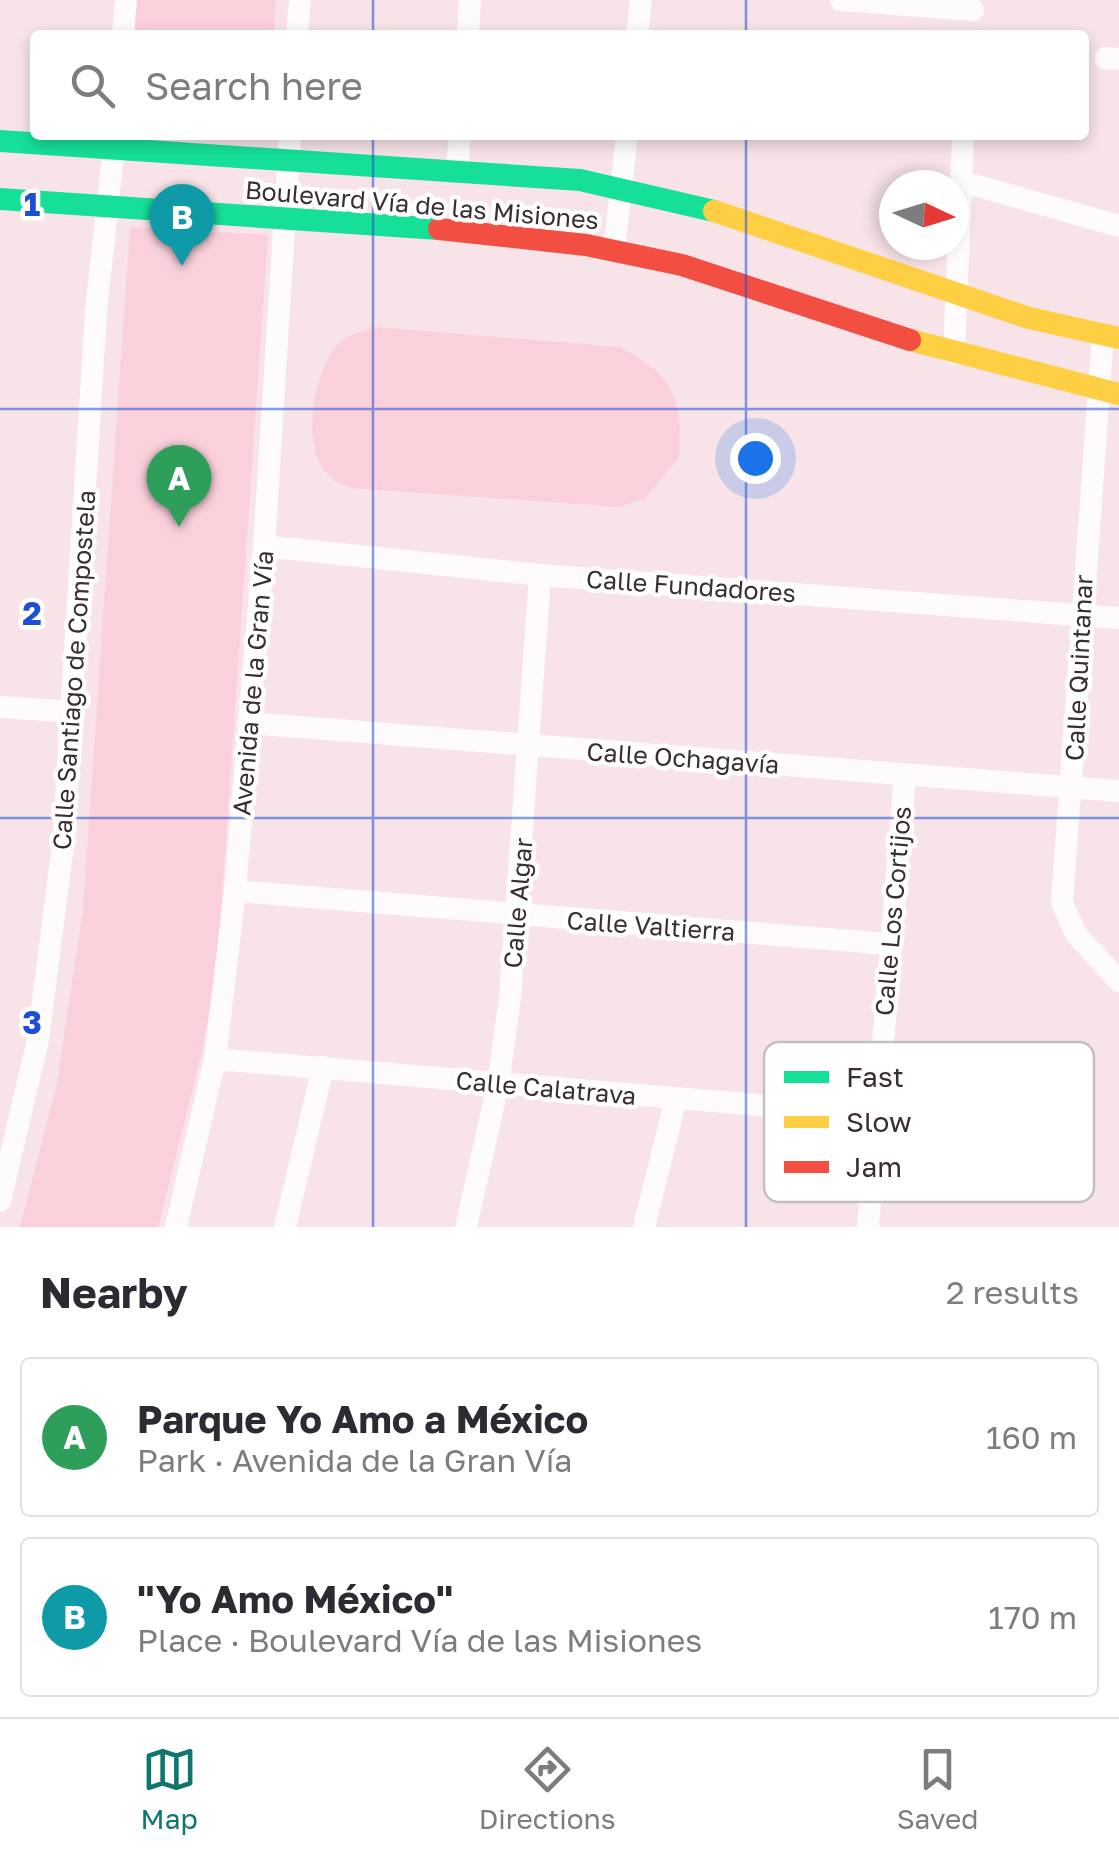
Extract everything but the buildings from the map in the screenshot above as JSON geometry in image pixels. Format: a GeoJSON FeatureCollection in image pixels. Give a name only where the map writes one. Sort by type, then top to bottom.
{"type":"FeatureCollection","features":[{"type":"Feature","properties":{"kind":"street"},"geometry":{"type":"LineString","coordinates":[[123,30],[126,0]]}},
{"type":"Feature","properties":{"kind":"street"},"geometry":{"type":"LineString","coordinates":[[297,30],[300,0]]}},
{"type":"Feature","properties":{"kind":"street"},"geometry":{"type":"LineString","coordinates":[[468,30],[470,0]]}},
{"type":"Feature","properties":{"kind":"street"},"geometry":{"type":"LineString","coordinates":[[637,30],[640,0]]}},
{"type":"Feature","properties":{"kind":"street"},"geometry":{"type":"LineString","coordinates":[[841,0],[973,5],[971,30]]}},
{"type":"Feature","properties":{"kind":"street","name":"Boulevard Vía de las Misiones"},"geometry":{"type":"LineString","coordinates":[[0,140],[115,142],[288,162],[580,180],[730,215],[958,294],[1111,336]]}},
{"type":"Feature","properties":{"kind":"street","name":"Avenida de la Gran Vía"},"geometry":{"type":"LineString","coordinates":[[176,1227],[215,1060],[235,891],[264,546],[290,140]]}},
{"type":"Feature","properties":{"kind":"street"},"geometry":{"type":"LineString","coordinates":[[457,171],[460,140]]}},
{"type":"Feature","properties":{"kind":"street"},"geometry":{"type":"LineString","coordinates":[[614,250],[627,140]]}},
{"type":"Feature","properties":{"kind":"street"},"geometry":{"type":"LineString","coordinates":[[961,170],[963,140]]}},
{"type":"Feature","properties":{"kind":"street","name":"Calle Santiago de Compostela"},"geometry":{"type":"LineString","coordinates":[[0,1201],[38,1040],[63,845],[96,311],[115,142]]}},
{"type":"Feature","properties":{"kind":"street"},"geometry":{"type":"LineString","coordinates":[[969,184],[1119,226]]}},
{"type":"Feature","properties":{"kind":"street","name":"Boulevard Vía de las Misiones"},"geometry":{"type":"LineString","coordinates":[[0,199],[491,233],[614,250],[682,266],[954,354],[1108,392]]}},
{"type":"Feature","properties":{"kind":"street"},"geometry":{"type":"LineString","coordinates":[[954,354],[959,260]]}},
{"type":"Feature","properties":{"kind":"street","name":"Calle Quintanar"},"geometry":{"type":"LineString","coordinates":[[1111,336],[1082,614],[1062,903],[1076,934],[1110,964],[1119,982]]}},
{"type":"Feature","properties":{"kind":"street","name":"Calle Fundadores"},"geometry":{"type":"LineString","coordinates":[[264,546],[540,574],[1119,618]]}},
{"type":"Feature","properties":{"kind":"street","name":"Calle Algar"},"geometry":{"type":"LineString","coordinates":[[466,1227],[498,1085],[518,916],[540,574]]}},
{"type":"Feature","properties":{"kind":"street"},"geometry":{"type":"LineString","coordinates":[[0,707],[74,712]]}},
{"type":"Feature","properties":{"kind":"street","name":"Calle Ochagavía"},"geometry":{"type":"LineString","coordinates":[[248,723],[1119,791]]}},
{"type":"Feature","properties":{"kind":"street","name":"Calle Los Cortijos"},"geometry":{"type":"LineString","coordinates":[[882,1042],[904,775]]}},
{"type":"Feature","properties":{"kind":"street","name":"Calle Valtierra"},"geometry":{"type":"LineString","coordinates":[[235,891],[889,944]]}},
{"type":"Feature","properties":{"kind":"street","name":"Calle Calatrava"},"geometry":{"type":"LineString","coordinates":[[215,1060],[764,1106]]}},
{"type":"Feature","properties":{"kind":"street"},"geometry":{"type":"LineString","coordinates":[[286,1227],[323,1067]]}},
{"type":"Feature","properties":{"kind":"street"},"geometry":{"type":"LineString","coordinates":[[644,1227],[676,1099]]}},
{"type":"Feature","properties":{"kind":"street","name":"Calle Los Cortijos"},"geometry":{"type":"LineString","coordinates":[[868,1227],[870,1202]]}},
{"type":"Feature","properties":{"kind":"shaded area"},"geometry":{"type":"Polygon","coordinates":[[[133,0],[276,0],[274,30],[131,30],[133,0]]]}},
{"type":"Feature","properties":{"kind":"shaded area"},"geometry":{"type":"Polygon","coordinates":[[[130,227],[268,235],[217,968],[201,1056],[158,1227],[20,1227],[57,1084],[83,909],[130,227]]]}},
{"type":"Feature","properties":{"kind":"shaded area"},"geometry":{"type":"Polygon","coordinates":[[[375,327],[620,347],[653,368],[671,390],[679,419],[679,458],[645,498],[620,507],[343,485],[320,465],[315,448],[312,430],[317,390],[322,371],[339,343],[375,327]]]}},
{"type":"Feature","properties":{"kind":"traffic: fast"},"geometry":{"type":"LineString","coordinates":[[0,141],[580,180],[714,211]]}},
{"type":"Feature","properties":{"kind":"traffic: fast"},"geometry":{"type":"LineString","coordinates":[[0,199],[439,229]]}},
{"type":"Feature","properties":{"kind":"traffic: slow"},"geometry":{"type":"LineString","coordinates":[[714,211],[1029,318],[1119,338]]}},
{"type":"Feature","properties":{"kind":"traffic: slow"},"geometry":{"type":"LineString","coordinates":[[910,340],[1119,394]]}},
{"type":"Feature","properties":{"kind":"traffic: jam"},"geometry":{"type":"LineString","coordinates":[[439,229],[586,245],[682,265],[910,340]]}},
{"type":"Feature","properties":{"kind":"place","name":"\"Yo Amo México\""},"geometry":{"type":"Point","coordinates":[182,266]}},
{"type":"Feature","properties":{"kind":"place","name":"Parque Yo Amo a México"},"geometry":{"type":"Point","coordinates":[179,527]}}]}
